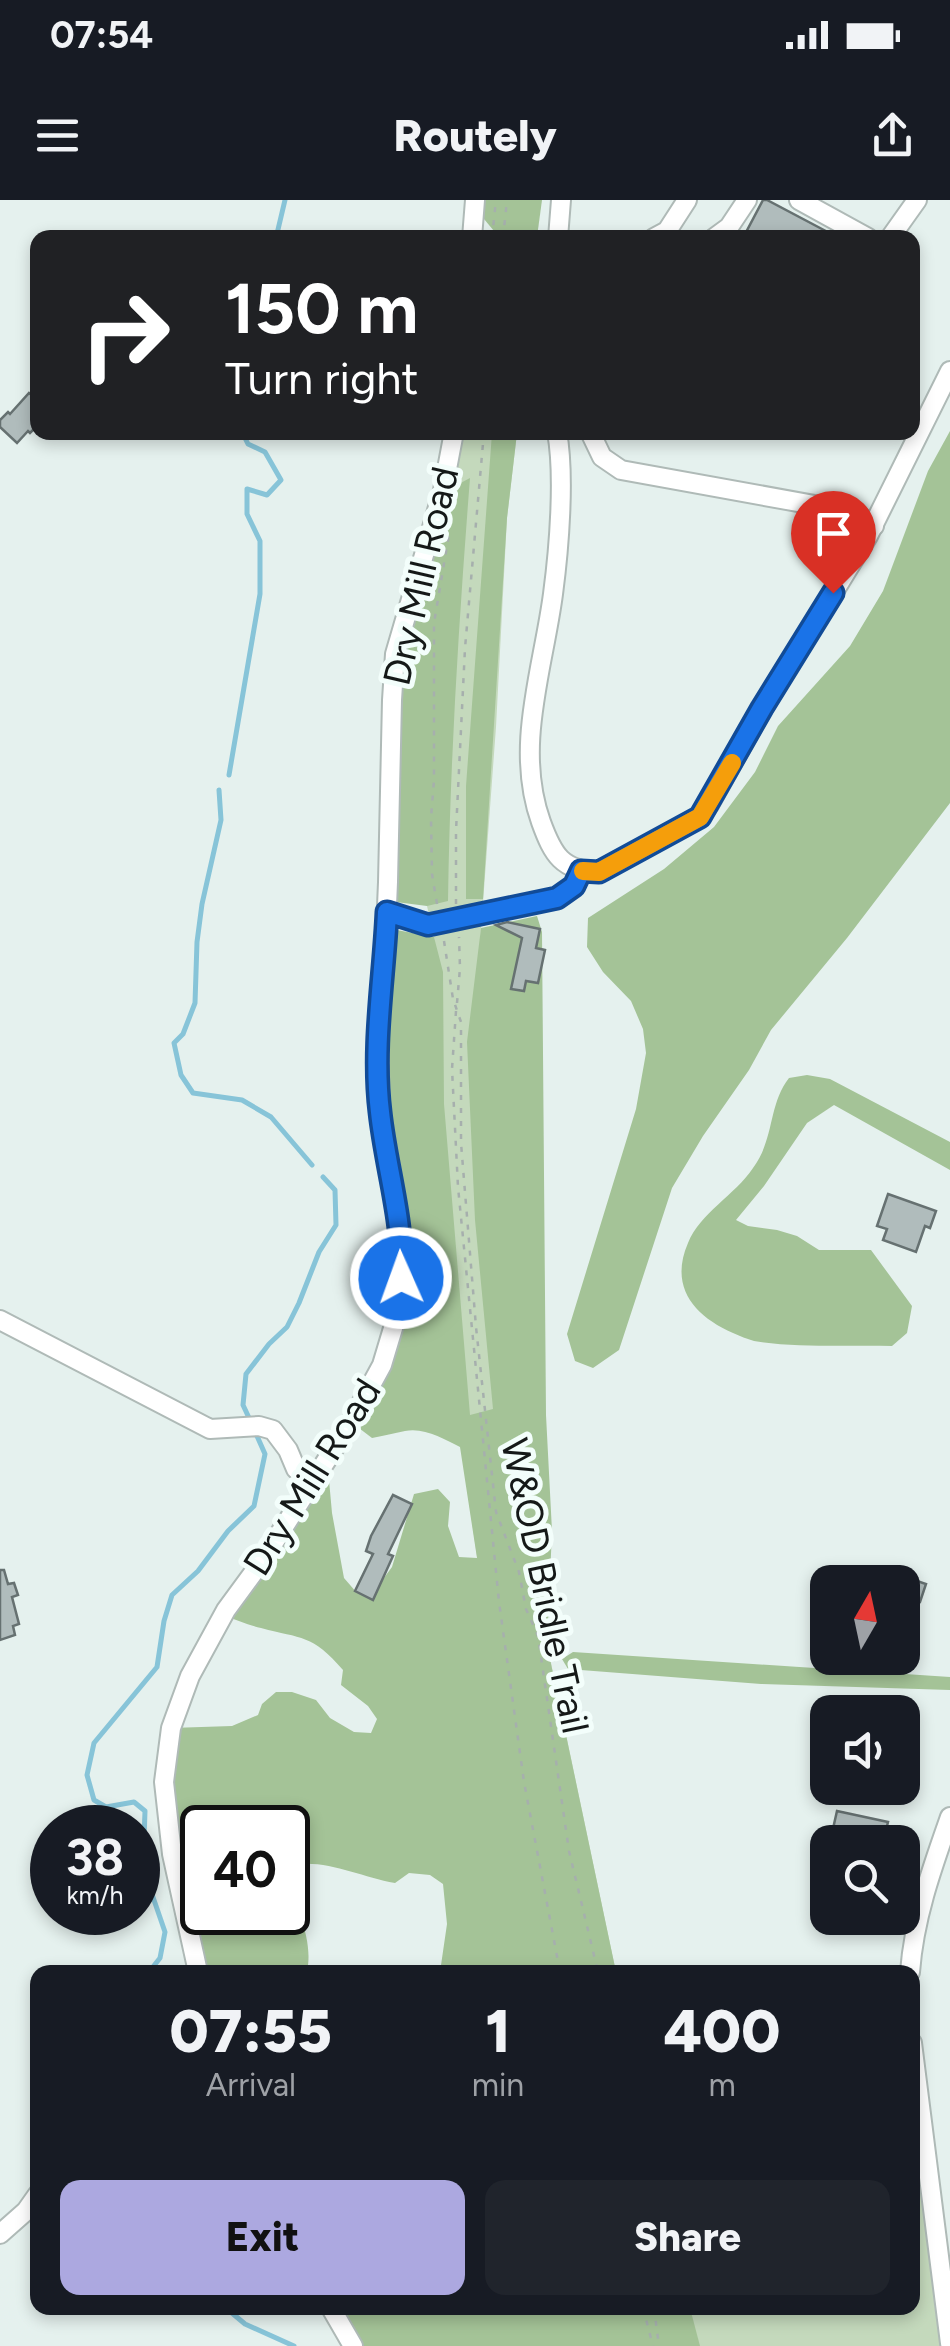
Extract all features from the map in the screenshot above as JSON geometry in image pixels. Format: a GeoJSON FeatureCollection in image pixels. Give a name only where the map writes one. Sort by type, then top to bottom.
{"type":"FeatureCollection","features":[{"type":"Feature","properties":{"kind":"street"},"geometry":{"type":"LineString","coordinates":[[472,230],[474,200]]}},
{"type":"Feature","properties":{"kind":"street"},"geometry":{"type":"LineString","coordinates":[[559,230],[561,200]]}},
{"type":"Feature","properties":{"kind":"street"},"geometry":{"type":"LineString","coordinates":[[670,230],[687,200]]}},
{"type":"Feature","properties":{"kind":"street"},"geometry":{"type":"LineString","coordinates":[[725,230],[747,200]]}},
{"type":"Feature","properties":{"kind":"street"},"geometry":{"type":"LineString","coordinates":[[799,200],[853,230]]}},
{"type":"Feature","properties":{"kind":"street"},"geometry":{"type":"LineString","coordinates":[[896,230],[917,200]]}},
{"type":"Feature","properties":{"kind":"street"},"geometry":{"type":"LineString","coordinates":[[920,432],[950,370]]}},
{"type":"Feature","properties":{"kind":"street","name":"Dry Mill Road"},"geometry":{"type":"LineString","coordinates":[[196,1965],[172,1854],[164,1782],[171,1728],[190,1676],[226,1610],[346,1431],[382,1365],[400,1305],[403,1252],[380,1112],[378,1031],[387,912],[392,700],[395,654],[452,440]]}},
{"type":"Feature","properties":{"kind":"street"},"geometry":{"type":"LineString","coordinates":[[558,440],[557,550],[553,594],[532,706],[532,793],[555,854],[566,865],[599,872],[700,817],[874,526],[916,440]]}},
{"type":"Feature","properties":{"kind":"street"},"geometry":{"type":"LineString","coordinates":[[594,440],[602,458],[620,470],[853,512],[874,526]]}},
{"type":"Feature","properties":{"kind":"street"},"geometry":{"type":"LineString","coordinates":[[387,912],[428,925],[449,921],[557,898],[574,886],[581,871]]}},
{"type":"Feature","properties":{"kind":"street"},"geometry":{"type":"LineString","coordinates":[[0,1320],[210,1429],[259,1426],[273,1430],[296,1469],[311,1482]]}},
{"type":"Feature","properties":{"kind":"street"},"geometry":{"type":"LineString","coordinates":[[910,1965],[922,1896],[950,1816]]}},
{"type":"Feature","properties":{"kind":"street"},"geometry":{"type":"LineString","coordinates":[[920,2106],[950,2343]]}},
{"type":"Feature","properties":{"kind":"street"},"geometry":{"type":"LineString","coordinates":[[0,2234],[30,2205]]}},
{"type":"Feature","properties":{"kind":"street"},"geometry":{"type":"LineString","coordinates":[[335,2315],[353,2346]]}},
{"type":"Feature","properties":{"kind":"path"},"geometry":{"type":"LineString","coordinates":[[493,230],[496,200]]}},
{"type":"Feature","properties":{"kind":"path"},"geometry":{"type":"LineString","coordinates":[[505,230],[507,200]]}},
{"type":"Feature","properties":{"kind":"path"},"geometry":{"type":"LineString","coordinates":[[483,440],[466,630],[455,879],[449,921],[460,968],[452,1070],[458,1187],[499,1602],[524,1782],[559,1965]]}},
{"type":"Feature","properties":{"kind":"path","name":"W&OD Bridle Trail"},"geometry":{"type":"LineString","coordinates":[[450,531],[434,623],[432,874],[449,921],[452,999],[461,1022],[461,1144],[476,1327],[496,1512],[538,1636],[569,1851],[596,1965]]}},
{"type":"Feature","properties":{"kind":"path"},"geometry":{"type":"LineString","coordinates":[[645,2315],[656,2346]]}},
{"type":"Feature","properties":{"kind":"path"},"geometry":{"type":"LineString","coordinates":[[654,2315],[656,2346]]}},
{"type":"Feature","properties":{"kind":"green space"},"geometry":{"type":"Polygon","coordinates":[[[480,200],[542,200],[538,230],[493,230],[479,213],[480,200]]]}},
{"type":"Feature","properties":{"kind":"green space"},"geometry":{"type":"Polygon","coordinates":[[[950,431],[950,803],[771,1030],[749,1070],[703,1136],[672,1188],[619,1350],[593,1368],[575,1361],[567,1334],[636,1109],[646,1053],[643,1029],[631,1001],[603,972],[587,947],[588,918],[664,869],[714,827],[755,772],[778,726],[850,646],[883,591],[928,471],[950,431]]]}},
{"type":"Feature","properties":{"kind":"green space"},"geometry":{"type":"Polygon","coordinates":[[[462,440],[516,440],[507,518],[478,970],[513,1465],[615,1965],[537,1965],[461,1447],[434,937],[427,906],[401,871],[422,616],[462,440]]]}},
{"type":"Feature","properties":{"kind":"green space"},"geometry":{"type":"Polygon","coordinates":[[[491,440],[516,440],[507,518],[483,899],[466,899],[466,786],[491,440]]]}},
{"type":"Feature","properties":{"kind":"green space"},"geometry":{"type":"Polygon","coordinates":[[[470,478],[448,901],[427,906],[396,902],[398,700],[411,618],[455,486],[470,478]]]}},
{"type":"Feature","properties":{"kind":"green space"},"geometry":{"type":"Polygon","coordinates":[[[537,916],[542,932],[546,1415],[552,1531],[547,1645],[615,1965],[441,1965],[447,1924],[443,1884],[430,1875],[409,1873],[395,1883],[310,1864],[310,1805],[180,1805],[180,1890],[172,1854],[171,1728],[232,1726],[258,1715],[262,1704],[276,1692],[292,1692],[316,1700],[330,1718],[354,1732],[371,1733],[377,1719],[368,1706],[341,1685],[343,1670],[314,1644],[223,1615],[332,1452],[332,1513],[344,1578],[357,1593],[372,1594],[392,1567],[414,1494],[438,1489],[450,1502],[448,1526],[459,1557],[477,1558],[460,1447],[419,1431],[372,1438],[351,1422],[382,1365],[403,1252],[380,1111],[386,928],[434,937],[443,972],[444,1104],[470,1415],[493,1409],[475,1220],[467,1042],[481,928],[537,916]]]}},
{"type":"Feature","properties":{"kind":"green space"},"geometry":{"type":"Polygon","coordinates":[[[807,1075],[830,1079],[950,1142],[950,1170],[834,1105],[807,1123],[736,1220],[797,1236],[819,1250],[871,1250],[912,1306],[907,1333],[892,1346],[754,1341],[707,1318],[684,1286],[683,1259],[694,1232],[760,1157],[782,1088],[789,1078],[807,1075]]]}},
{"type":"Feature","properties":{"kind":"green space"},"geometry":{"type":"Polygon","coordinates":[[[573,1652],[810,1668],[810,1675],[950,1677],[950,1690],[761,1684],[568,1669],[562,1659],[573,1652]]]}},
{"type":"Feature","properties":{"kind":"green space"},"geometry":{"type":"Polygon","coordinates":[[[190,1935],[306,1935],[308,1965],[196,1965],[190,1935]]]}},
{"type":"Feature","properties":{"kind":"green space"},"geometry":{"type":"Polygon","coordinates":[[[920,2154],[940,2346],[627,2346],[619,2315],[920,2315],[920,2154]]]}},
{"type":"Feature","properties":{"kind":"green space"},"geometry":{"type":"Polygon","coordinates":[[[335,2315],[692,2315],[700,2346],[353,2346],[335,2315]]]}},
{"type":"Feature","properties":{"kind":"building"},"geometry":{"type":"Polygon","coordinates":[[[763,200],[767,200],[824,230],[747,230],[763,200]]]}},
{"type":"Feature","properties":{"kind":"building"},"geometry":{"type":"Polygon","coordinates":[[[30,394],[30,433],[17,443],[0,427],[0,420],[30,394]]]}},
{"type":"Feature","properties":{"kind":"building"},"geometry":{"type":"Polygon","coordinates":[[[507,922],[540,929],[536,948],[545,950],[538,983],[526,981],[524,991],[511,989],[522,938],[496,925],[507,922]]]}},
{"type":"Feature","properties":{"kind":"building"},"geometry":{"type":"Polygon","coordinates":[[[888,1194],[936,1211],[930,1228],[925,1226],[916,1252],[883,1240],[887,1229],[877,1226],[888,1194]]]}},
{"type":"Feature","properties":{"kind":"building"},"geometry":{"type":"Polygon","coordinates":[[[393,1495],[412,1504],[388,1554],[393,1556],[373,1600],[355,1591],[373,1554],[366,1551],[371,1536],[393,1495]]]}},
{"type":"Feature","properties":{"kind":"building"},"geometry":{"type":"Polygon","coordinates":[[[0,1570],[4,1570],[8,1584],[14,1583],[18,1595],[12,1597],[19,1624],[13,1626],[15,1635],[0,1640],[0,1570]]]}},
{"type":"Feature","properties":{"kind":"building"},"geometry":{"type":"Polygon","coordinates":[[[837,1811],[888,1822],[887,1825],[834,1825],[837,1811]]]}},
{"type":"Feature","properties":{"kind":"waterway"},"geometry":{"type":"LineString","coordinates":[[278,230],[285,200]]}},
{"type":"Feature","properties":{"kind":"waterway"},"geometry":{"type":"LineString","coordinates":[[229,775],[260,594],[260,541],[247,514],[247,489],[267,495],[281,480],[265,452],[246,440]]}},
{"type":"Feature","properties":{"kind":"waterway"},"geometry":{"type":"LineString","coordinates":[[219,790],[221,820],[202,904],[195,1003],[183,1034],[174,1043],[181,1075],[193,1093],[242,1100],[271,1117],[312,1165]]}},
{"type":"Feature","properties":{"kind":"waterway"},"geometry":{"type":"LineString","coordinates":[[250,1420],[243,1405],[246,1374],[287,1327],[319,1252],[336,1225],[335,1190],[323,1177]]}},
{"type":"Feature","properties":{"kind":"waterway"},"geometry":{"type":"LineString","coordinates":[[154,1965],[160,1958],[165,1932],[143,1868],[145,1811],[134,1802],[106,1807],[94,1800],[87,1775],[94,1743],[157,1667],[172,1595],[254,1506],[265,1454],[257,1436]]}},
{"type":"Feature","properties":{"kind":"waterway"},"geometry":{"type":"LineString","coordinates":[[234,2315],[245,2324],[294,2346]]}},
{"type":"Feature","properties":{"kind":"slow traffic"},"geometry":{"type":"LineString","coordinates":[[583,871],[599,872],[700,817],[732,763]]}},
{"type":"Feature","properties":{"kind":"route"},"geometry":{"type":"LineString","coordinates":[[401,1278],[403,1252],[380,1112],[378,1031],[387,912],[428,925],[557,898],[574,886],[581,871],[599,872],[700,817],[833,593]]}}]}
